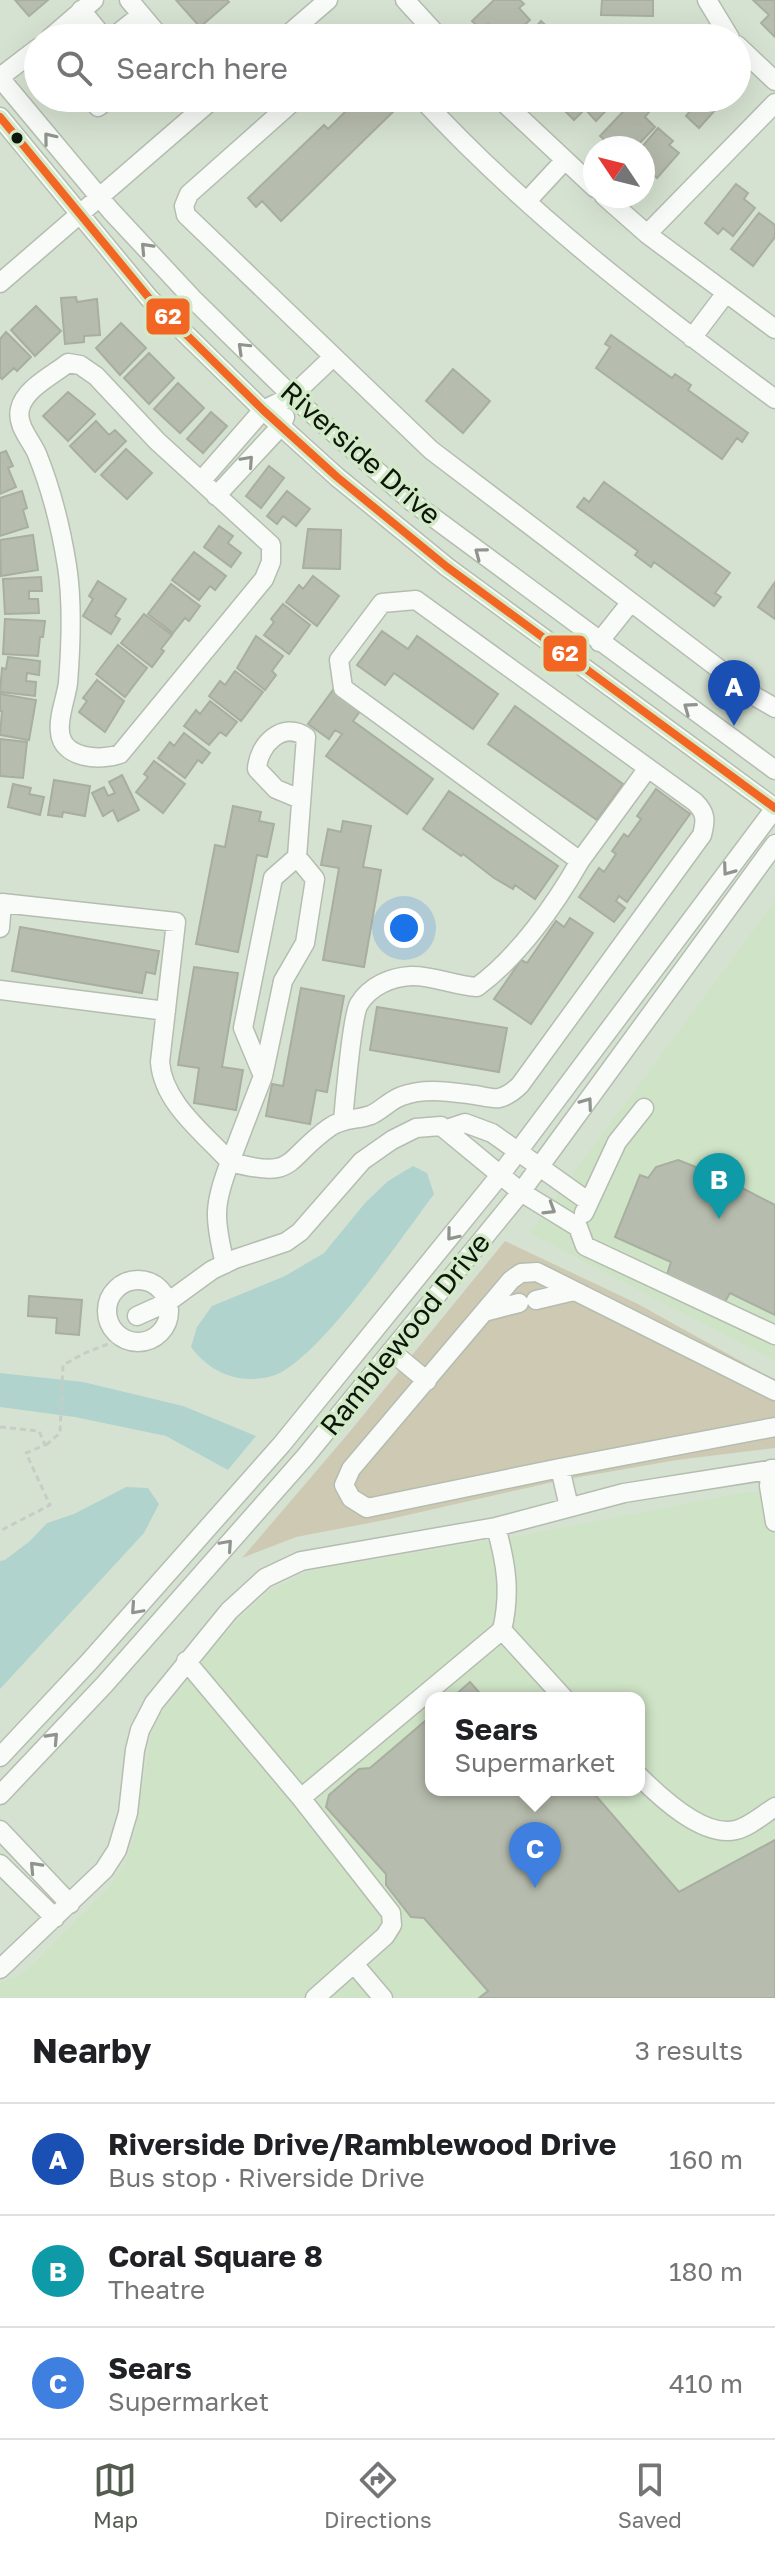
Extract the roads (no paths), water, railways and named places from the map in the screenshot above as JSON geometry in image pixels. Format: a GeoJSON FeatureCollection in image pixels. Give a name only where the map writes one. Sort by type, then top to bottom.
{"type":"FeatureCollection","features":[{"type":"Feature","properties":{"kind":"street"},"geometry":{"type":"LineString","coordinates":[[129,0],[149,24]]}},
{"type":"Feature","properties":{"kind":"street"},"geometry":{"type":"LineString","coordinates":[[300,24],[328,0]]}},
{"type":"Feature","properties":{"kind":"street"},"geometry":{"type":"LineString","coordinates":[[405,0],[427,24]]}},
{"type":"Feature","properties":{"kind":"street"},"geometry":{"type":"LineString","coordinates":[[707,0],[722,24]]}},
{"type":"Feature","properties":{"kind":"street"},"geometry":{"type":"LineString","coordinates":[[66,24],[87,5],[97,24]]}},
{"type":"Feature","properties":{"kind":"street"},"geometry":{"type":"LineString","coordinates":[[130,24],[141,15]]}},
{"type":"Feature","properties":{"kind":"street"},"geometry":{"type":"LineString","coordinates":[[751,58],[775,81]]}},
{"type":"Feature","properties":{"kind":"street"},"geometry":{"type":"LineString","coordinates":[[0,78],[24,59]]}},
{"type":"Feature","properties":{"kind":"street","name":"Riverside Drive"},"geometry":{"type":"LineString","coordinates":[[0,78],[24,107]]}},
{"type":"Feature","properties":{"kind":"street"},"geometry":{"type":"LineString","coordinates":[[647,234],[775,103]]}},
{"type":"Feature","properties":{"kind":"street","name":"Riverside Drive"},"geometry":{"type":"LineString","coordinates":[[28,112],[99,197],[193,299],[292,396],[411,501],[775,770]]}},
{"type":"Feature","properties":{"kind":"street"},"geometry":{"type":"LineString","coordinates":[[0,283],[198,112]]}},
{"type":"Feature","properties":{"kind":"street"},"geometry":{"type":"LineString","coordinates":[[269,112],[189,194],[184,206],[186,215],[431,450],[756,697],[775,708]]}},
{"type":"Feature","properties":{"kind":"street"},"geometry":{"type":"LineString","coordinates":[[434,112],[570,241],[775,399]]}},
{"type":"Feature","properties":{"kind":"street"},"geometry":{"type":"LineString","coordinates":[[514,112],[583,177]]}},
{"type":"Feature","properties":{"kind":"street","name":"Riverside Drive"},"geometry":{"type":"LineString","coordinates":[[0,117],[149,298],[263,410],[337,477],[447,567],[775,808]]}},
{"type":"Feature","properties":{"kind":"street"},"geometry":{"type":"LineString","coordinates":[[527,201],[565,160]]}},
{"type":"Feature","properties":{"kind":"street"},"geometry":{"type":"LineString","coordinates":[[618,208],[647,234],[775,329]]}},
{"type":"Feature","properties":{"kind":"street"},"geometry":{"type":"LineString","coordinates":[[692,338],[726,293]]}},
{"type":"Feature","properties":{"kind":"street"},"geometry":{"type":"LineString","coordinates":[[201,481],[263,410],[292,396],[333,357]]}},
{"type":"Feature","properties":{"kind":"street"},"geometry":{"type":"LineString","coordinates":[[68,363],[80,365],[96,376],[157,441],[216,496],[271,545],[271,562],[264,579],[120,754],[107,759],[92,759],[78,754],[66,745],[59,733],[67,684],[70,586],[62,533],[49,486],[21,424],[20,410],[26,396],[68,363]]}},
{"type":"Feature","properties":{"kind":"street"},"geometry":{"type":"LineString","coordinates":[[216,496],[281,426],[292,396]]}},
{"type":"Feature","properties":{"kind":"street"},"geometry":{"type":"LineString","coordinates":[[0,928],[2,903],[176,922],[160,1062],[161,1079],[171,1098],[230,1162],[268,1171],[285,1167],[330,1127],[343,1120],[366,1117],[400,1096],[419,1091],[498,1098],[510,1094],[520,1085],[702,835],[706,822],[704,811],[416,600],[382,603],[339,660],[343,688],[580,861]]}},
{"type":"Feature","properties":{"kind":"street"},"geometry":{"type":"LineString","coordinates":[[599,642],[631,602]]}},
{"type":"Feature","properties":{"kind":"street"},"geometry":{"type":"LineString","coordinates":[[343,1120],[357,1006],[371,990],[387,980],[413,976],[457,986],[477,987],[508,962],[648,768]]}},
{"type":"Feature","properties":{"kind":"street"},"geometry":{"type":"LineString","coordinates":[[225,1264],[215,1215],[217,1194],[263,1076],[283,981],[305,943],[315,879],[297,857],[300,799]]}},
{"type":"Feature","properties":{"kind":"street","name":"Ramblewood Drive"},"geometry":{"type":"LineString","coordinates":[[0,1757],[282,1444],[501,1174],[775,808]]}},
{"type":"Feature","properties":{"kind":"street","name":"Ramblewood Drive"},"geometry":{"type":"LineString","coordinates":[[0,1795],[104,1685],[305,1457],[521,1192],[775,844]]}},
{"type":"Feature","properties":{"kind":"street"},"geometry":{"type":"LineString","coordinates":[[263,1076],[243,1028],[273,878],[297,857]]}},
{"type":"Feature","properties":{"kind":"street"},"geometry":{"type":"LineString","coordinates":[[0,990],[166,1011]]}},
{"type":"Feature","properties":{"kind":"street"},"geometry":{"type":"LineString","coordinates":[[578,1227],[617,1142],[644,1108]]}},
{"type":"Feature","properties":{"kind":"street"},"geometry":{"type":"LineString","coordinates":[[447,1129],[465,1123],[492,1133],[589,1202]]}},
{"type":"Feature","properties":{"kind":"street"},"geometry":{"type":"LineString","coordinates":[[137,1316],[168,1302],[225,1264],[286,1242],[300,1232],[362,1161],[416,1128],[441,1126],[521,1192],[578,1227],[585,1246],[775,1335]]}},
{"type":"Feature","properties":{"kind":"street"},"geometry":{"type":"LineString","coordinates":[[775,1391],[537,1272],[521,1273],[511,1280],[351,1469],[344,1485],[351,1498],[367,1508],[775,1427]]}},
{"type":"Feature","properties":{"kind":"street"},"geometry":{"type":"LineString","coordinates":[[142,1280],[158,1287],[168,1302],[168,1319],[159,1334],[143,1342],[123,1338],[112,1329],[108,1303],[118,1288],[142,1280]]}},
{"type":"Feature","properties":{"kind":"street"},"geometry":{"type":"LineString","coordinates":[[484,1312],[574,1291]]}},
{"type":"Feature","properties":{"kind":"street"},"geometry":{"type":"LineString","coordinates":[[391,1351],[427,1381]]}},
{"type":"Feature","properties":{"kind":"street"},"geometry":{"type":"LineString","coordinates":[[560,1468],[569,1507]]}},
{"type":"Feature","properties":{"kind":"street"},"geometry":{"type":"LineString","coordinates":[[0,1969],[104,1870],[117,1850],[128,1813],[140,1730],[154,1703],[245,1593],[265,1578],[301,1561],[496,1527],[624,1493],[773,1469],[769,1486],[775,1522]]}},
{"type":"Feature","properties":{"kind":"street"},"geometry":{"type":"LineString","coordinates":[[428,1692],[502,1630],[508,1604],[507,1578],[496,1527]]}},
{"type":"Feature","properties":{"kind":"street"},"geometry":{"type":"LineString","coordinates":[[502,1630],[559,1692]]}},
{"type":"Feature","properties":{"kind":"street"},"geometry":{"type":"LineString","coordinates":[[186,1661],[301,1798],[391,1913],[392,1925],[385,1936],[315,1998]]}},
{"type":"Feature","properties":{"kind":"street"},"geometry":{"type":"LineString","coordinates":[[301,1798],[425,1694]]}},
{"type":"Feature","properties":{"kind":"street"},"geometry":{"type":"LineString","coordinates":[[645,1781],[673,1807],[693,1820],[715,1828],[736,1830],[775,1807]]}},
{"type":"Feature","properties":{"kind":"street"},"geometry":{"type":"LineString","coordinates":[[0,1830],[70,1904]]}},
{"type":"Feature","properties":{"kind":"street"},"geometry":{"type":"LineString","coordinates":[[0,1864],[55,1918]]}},
{"type":"Feature","properties":{"kind":"street"},"geometry":{"type":"LineString","coordinates":[[354,1964],[383,1998]]}},
{"type":"Feature","properties":{"kind":"water"},"geometry":{"type":"Polygon","coordinates":[[[413,1166],[427,1173],[434,1194],[358,1296],[311,1349],[290,1367],[272,1376],[237,1378],[207,1364],[191,1347],[197,1327],[212,1306],[285,1276],[324,1253],[365,1203],[388,1181],[413,1166]]]}},
{"type":"Feature","properties":{"kind":"water"},"geometry":{"type":"Polygon","coordinates":[[[0,1373],[83,1382],[183,1406],[256,1436],[228,1470],[166,1436],[75,1417],[0,1407],[0,1373]]]}},
{"type":"Feature","properties":{"kind":"water"},"geometry":{"type":"Polygon","coordinates":[[[126,1487],[148,1488],[159,1504],[144,1533],[0,1689],[0,1561],[30,1541],[47,1523],[74,1514],[126,1487]]]}},
{"type":"Feature","properties":{"kind":"place","name":"Riverside Drive/Ramblewood Drive"},"geometry":{"type":"Point","coordinates":[734,726]}},
{"type":"Feature","properties":{"kind":"place","name":"Coral Square 8"},"geometry":{"type":"Point","coordinates":[719,1219]}},
{"type":"Feature","properties":{"kind":"place","name":"Sears"},"geometry":{"type":"Point","coordinates":[535,1888]}}]}
